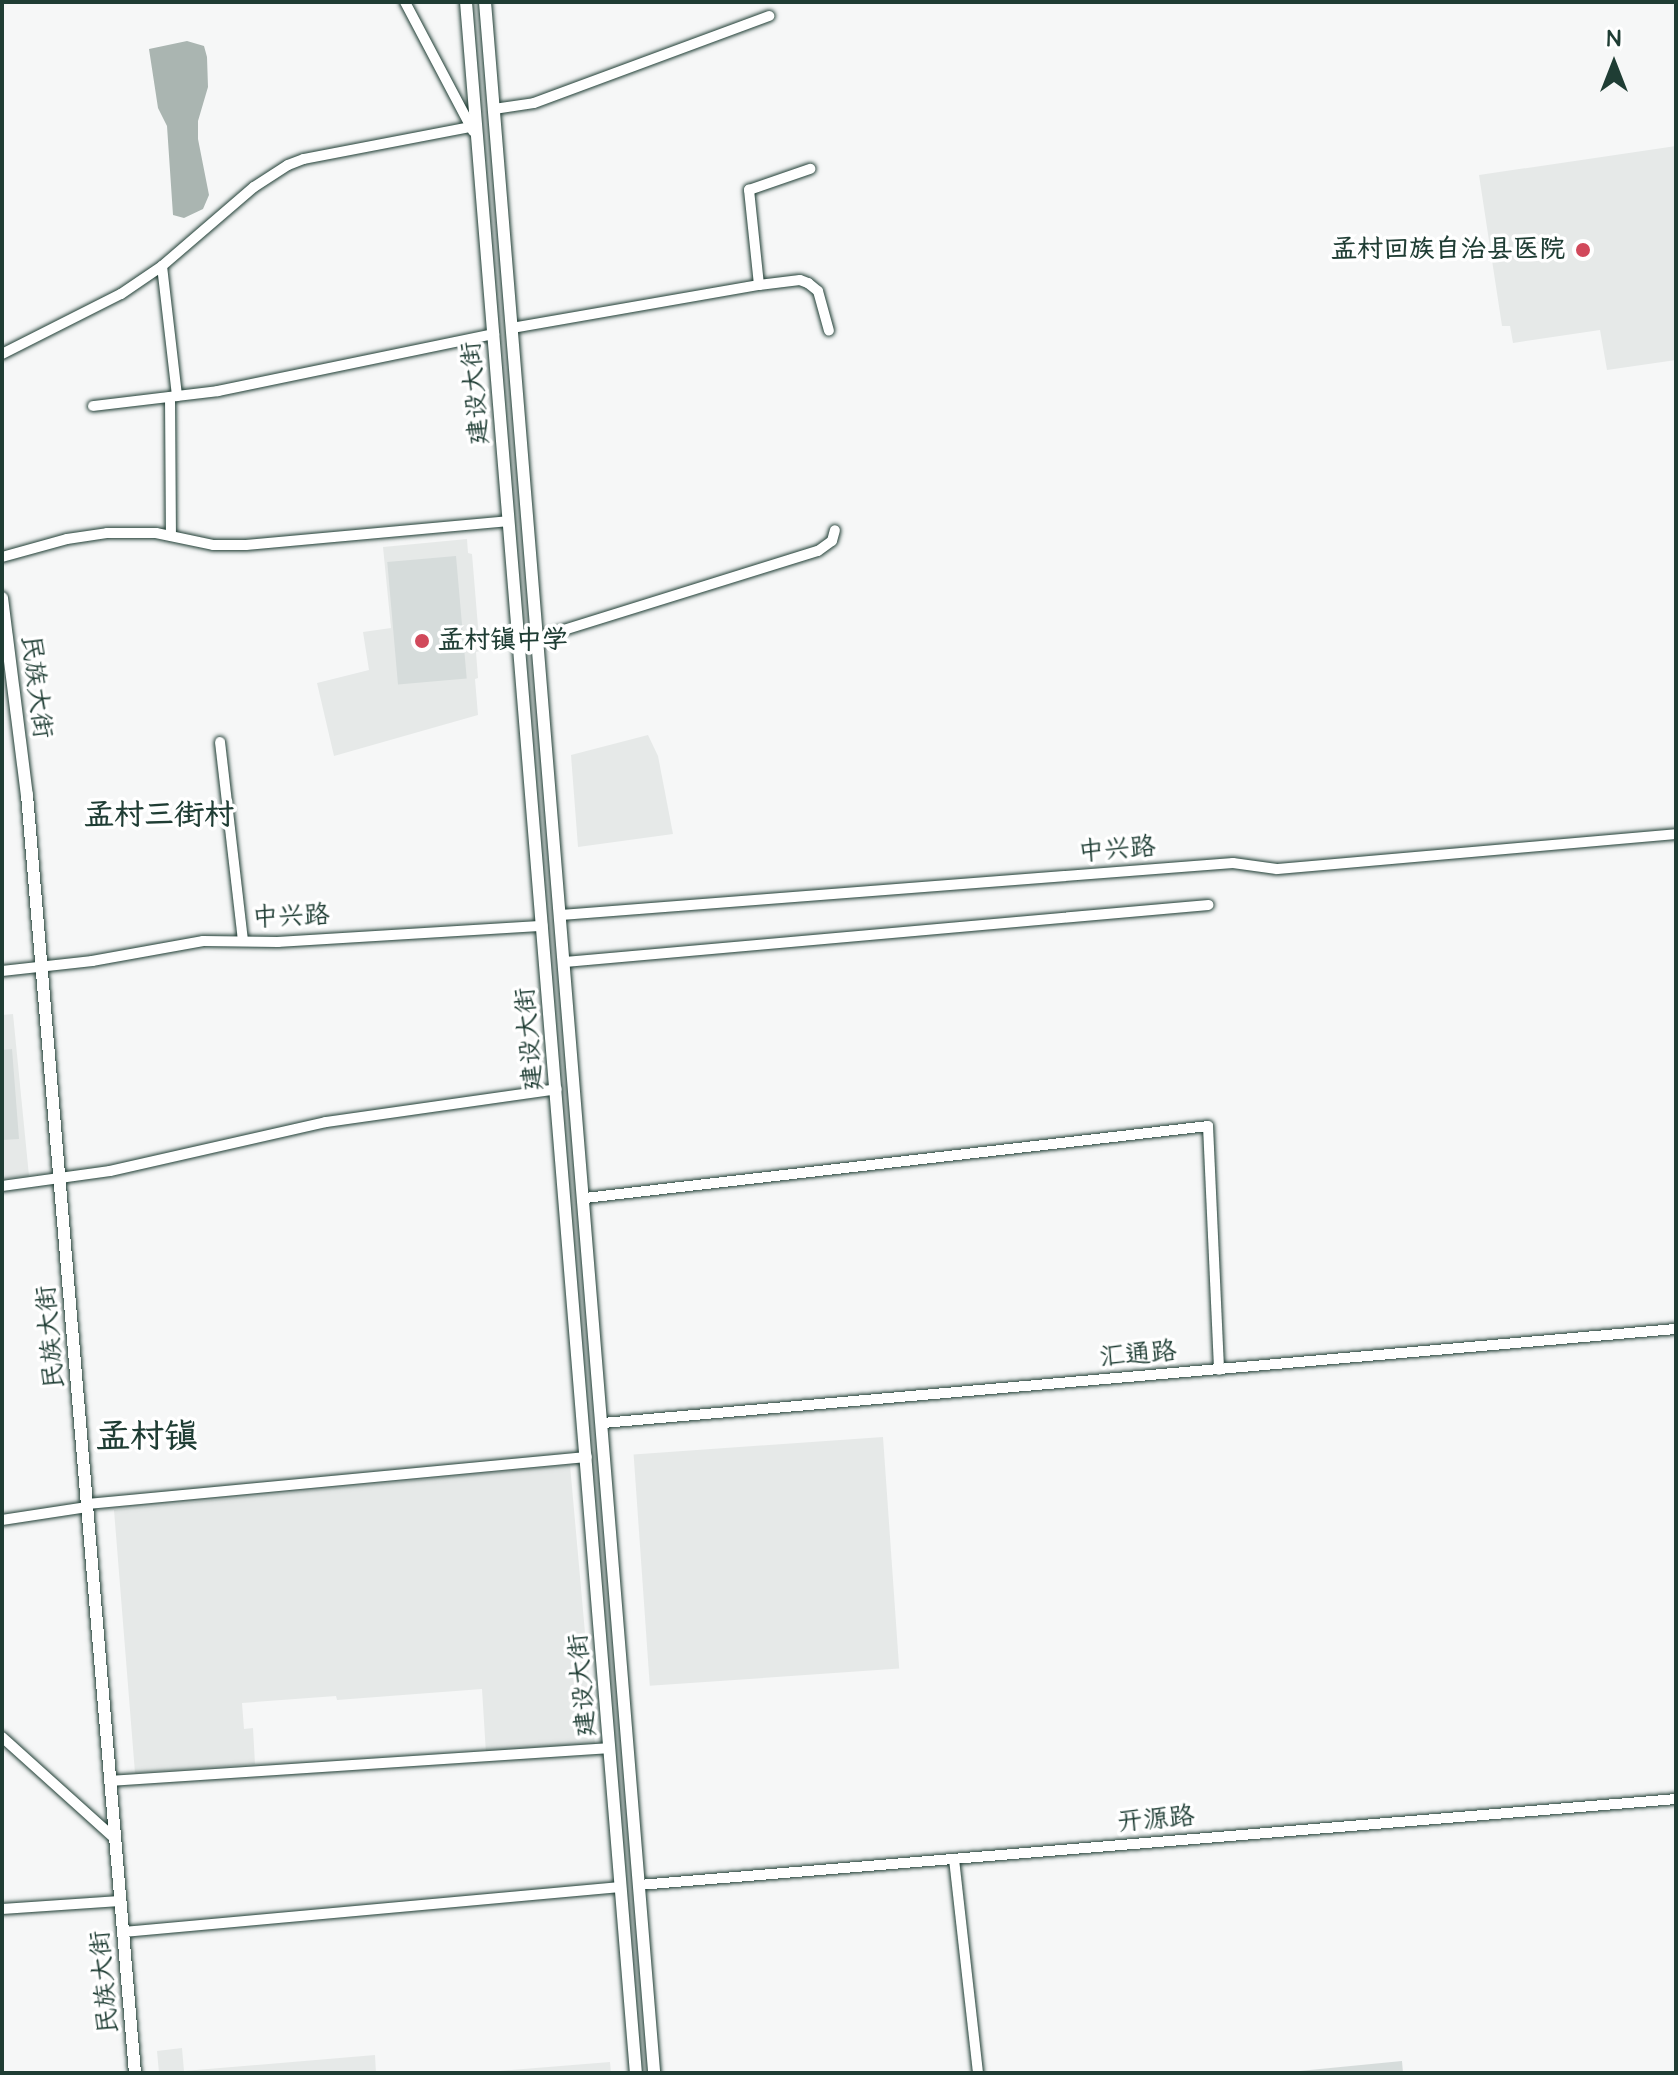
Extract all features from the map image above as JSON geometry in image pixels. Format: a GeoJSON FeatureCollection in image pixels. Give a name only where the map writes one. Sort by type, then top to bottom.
{"type":"FeatureCollection","features":[{"type":"Feature","properties":{"kind":"main road","name":"建设大街"},"geometry":{"type":"LineString","coordinates":[[466,2],[474,132],[494,334],[636,2073]]}},
{"type":"Feature","properties":{"kind":"main road","name":"建设大街"},"geometry":{"type":"LineString","coordinates":[[485,2],[654,2073]]}},
{"type":"Feature","properties":{"kind":"main road","name":"民族大街"},"geometry":{"type":"LineString","coordinates":[[2,598],[27,795],[135,2073]]}},
{"type":"Feature","properties":{"kind":"street"},"geometry":{"type":"LineString","coordinates":[[2,354],[121,294],[162,266],[254,187],[288,165],[304,159],[474,132],[405,2]]}},
{"type":"Feature","properties":{"kind":"street"},"geometry":{"type":"LineString","coordinates":[[494,109],[534,103],[769,16]]}},
{"type":"Feature","properties":{"kind":"street"},"geometry":{"type":"LineString","coordinates":[[759,285],[749,190],[810,169]]}},
{"type":"Feature","properties":{"kind":"street"},"geometry":{"type":"LineString","coordinates":[[162,266],[174,397],[171,536]]}},
{"type":"Feature","properties":{"kind":"street"},"geometry":{"type":"LineString","coordinates":[[512,328],[800,280],[818,291],[829,331]]}},
{"type":"Feature","properties":{"kind":"street"},"geometry":{"type":"LineString","coordinates":[[93,406],[218,391],[494,334]]}},
{"type":"Feature","properties":{"kind":"street"},"geometry":{"type":"LineString","coordinates":[[2,557],[88,535],[133,532],[213,545],[246,545],[509,521]]}},
{"type":"Feature","properties":{"kind":"street"},"geometry":{"type":"LineString","coordinates":[[538,638],[818,551],[832,541],[835,530]]}},
{"type":"Feature","properties":{"kind":"street"},"geometry":{"type":"LineString","coordinates":[[220,742],[243,941]]}},
{"type":"Feature","properties":{"kind":"street","name":"中兴路"},"geometry":{"type":"LineString","coordinates":[[561,915],[1233,863],[1277,869],[1676,834]]}},
{"type":"Feature","properties":{"kind":"street"},"geometry":{"type":"LineString","coordinates":[[565,962],[1208,905]]}},
{"type":"Feature","properties":{"kind":"street","name":"中兴路"},"geometry":{"type":"LineString","coordinates":[[2,971],[42,968],[182,943],[278,942],[543,926]]}},
{"type":"Feature","properties":{"kind":"street"},"geometry":{"type":"LineString","coordinates":[[2,1186],[110,1171],[326,1122],[557,1089]]}},
{"type":"Feature","properties":{"kind":"street"},"geometry":{"type":"LineString","coordinates":[[585,1198],[1208,1126],[1219,1370]]}},
{"type":"Feature","properties":{"kind":"street","name":"汇通路"},"geometry":{"type":"LineString","coordinates":[[603,1423],[1676,1329]]}},
{"type":"Feature","properties":{"kind":"street"},"geometry":{"type":"LineString","coordinates":[[2,1520],[87,1505],[587,1457]]}},
{"type":"Feature","properties":{"kind":"street"},"geometry":{"type":"LineString","coordinates":[[2,1737],[114,1838]]}},
{"type":"Feature","properties":{"kind":"street"},"geometry":{"type":"LineString","coordinates":[[110,1781],[610,1748]]}},
{"type":"Feature","properties":{"kind":"street","name":"开源路"},"geometry":{"type":"LineString","coordinates":[[639,1885],[1676,1799]]}},
{"type":"Feature","properties":{"kind":"street"},"geometry":{"type":"LineString","coordinates":[[954,1859],[978,2073]]}},
{"type":"Feature","properties":{"kind":"street"},"geometry":{"type":"LineString","coordinates":[[123,1932],[621,1887]]}},
{"type":"Feature","properties":{"kind":"street"},"geometry":{"type":"LineString","coordinates":[[2,1909],[120,1901]]}},
{"type":"Feature","properties":{"kind":"shaded area"},"geometry":{"type":"Polygon","coordinates":[[[187,41],[204,46],[207,57],[208,87],[198,121],[198,139],[209,195],[203,209],[184,218],[173,215],[167,126],[158,108],[149,49],[187,41]]]}},
{"type":"Feature","properties":{"kind":"shaded area","name":"孟村回族自治县医院"},"geometry":{"type":"Polygon","coordinates":[[[1676,146],[1676,360],[1607,370],[1600,330],[1513,343],[1510,326],[1502,326],[1479,175],[1676,146]]]}},
{"type":"Feature","properties":{"kind":"shaded area","name":"孟村镇中学"},"geometry":{"type":"Polygon","coordinates":[[[467,539],[468,553],[472,554],[480,651],[476,652],[478,678],[475,679],[478,715],[334,756],[317,683],[369,670],[363,632],[391,628],[383,547],[467,539]]]}},
{"type":"Feature","properties":{"kind":"shaded area"},"geometry":{"type":"Polygon","coordinates":[[[456,556],[467,679],[398,685],[387,562],[456,556]]]}},
{"type":"Feature","properties":{"kind":"shaded area"},"geometry":{"type":"Polygon","coordinates":[[[648,735],[658,756],[673,834],[578,847],[571,755],[648,735]]]}},
{"type":"Feature","properties":{"kind":"shaded area"},"geometry":{"type":"Polygon","coordinates":[[[13,1014],[29,1176],[2,1179],[2,1015],[13,1014]]]}},
{"type":"Feature","properties":{"kind":"shaded area"},"geometry":{"type":"Polygon","coordinates":[[[12,1049],[19,1139],[2,1140],[2,1050],[12,1049]]]}},
{"type":"Feature","properties":{"kind":"shaded area"},"geometry":{"type":"Polygon","coordinates":[[[883,1437],[899,1668],[650,1686],[634,1454],[883,1437]]]}},
{"type":"Feature","properties":{"kind":"shaded area"},"geometry":{"type":"Polygon","coordinates":[[[570,1465],[595,1744],[486,1754],[482,1689],[337,1700],[336,1696],[242,1703],[244,1729],[253,1728],[255,1764],[135,1773],[114,1510],[570,1465]]]}},
{"type":"Feature","properties":{"kind":"shaded area"},"geometry":{"type":"Polygon","coordinates":[[[182,2048],[184,2071],[375,2055],[376,2073],[159,2073],[157,2051],[182,2048]]]}},
{"type":"Feature","properties":{"kind":"shaded area"},"geometry":{"type":"Polygon","coordinates":[[[1402,2061],[1403,2073],[1279,2073],[1402,2061]]]}},
{"type":"Feature","properties":{"kind":"shaded area"},"geometry":{"type":"Polygon","coordinates":[[[610,2062],[611,2073],[473,2073],[610,2062]]]}},
{"type":"Feature","properties":{"kind":"place","name":"孟村回族自治县医院"},"geometry":{"type":"Point","coordinates":[1583,250]}},
{"type":"Feature","properties":{"kind":"place","name":"孟村镇中学"},"geometry":{"type":"Point","coordinates":[422,641]}},
{"type":"Feature","properties":{"kind":"district","name":"孟村三街村"},"geometry":{"type":"Point","coordinates":[159,815]}},
{"type":"Feature","properties":{"kind":"district","name":"孟村镇"},"geometry":{"type":"Point","coordinates":[147,1438]}}]}
